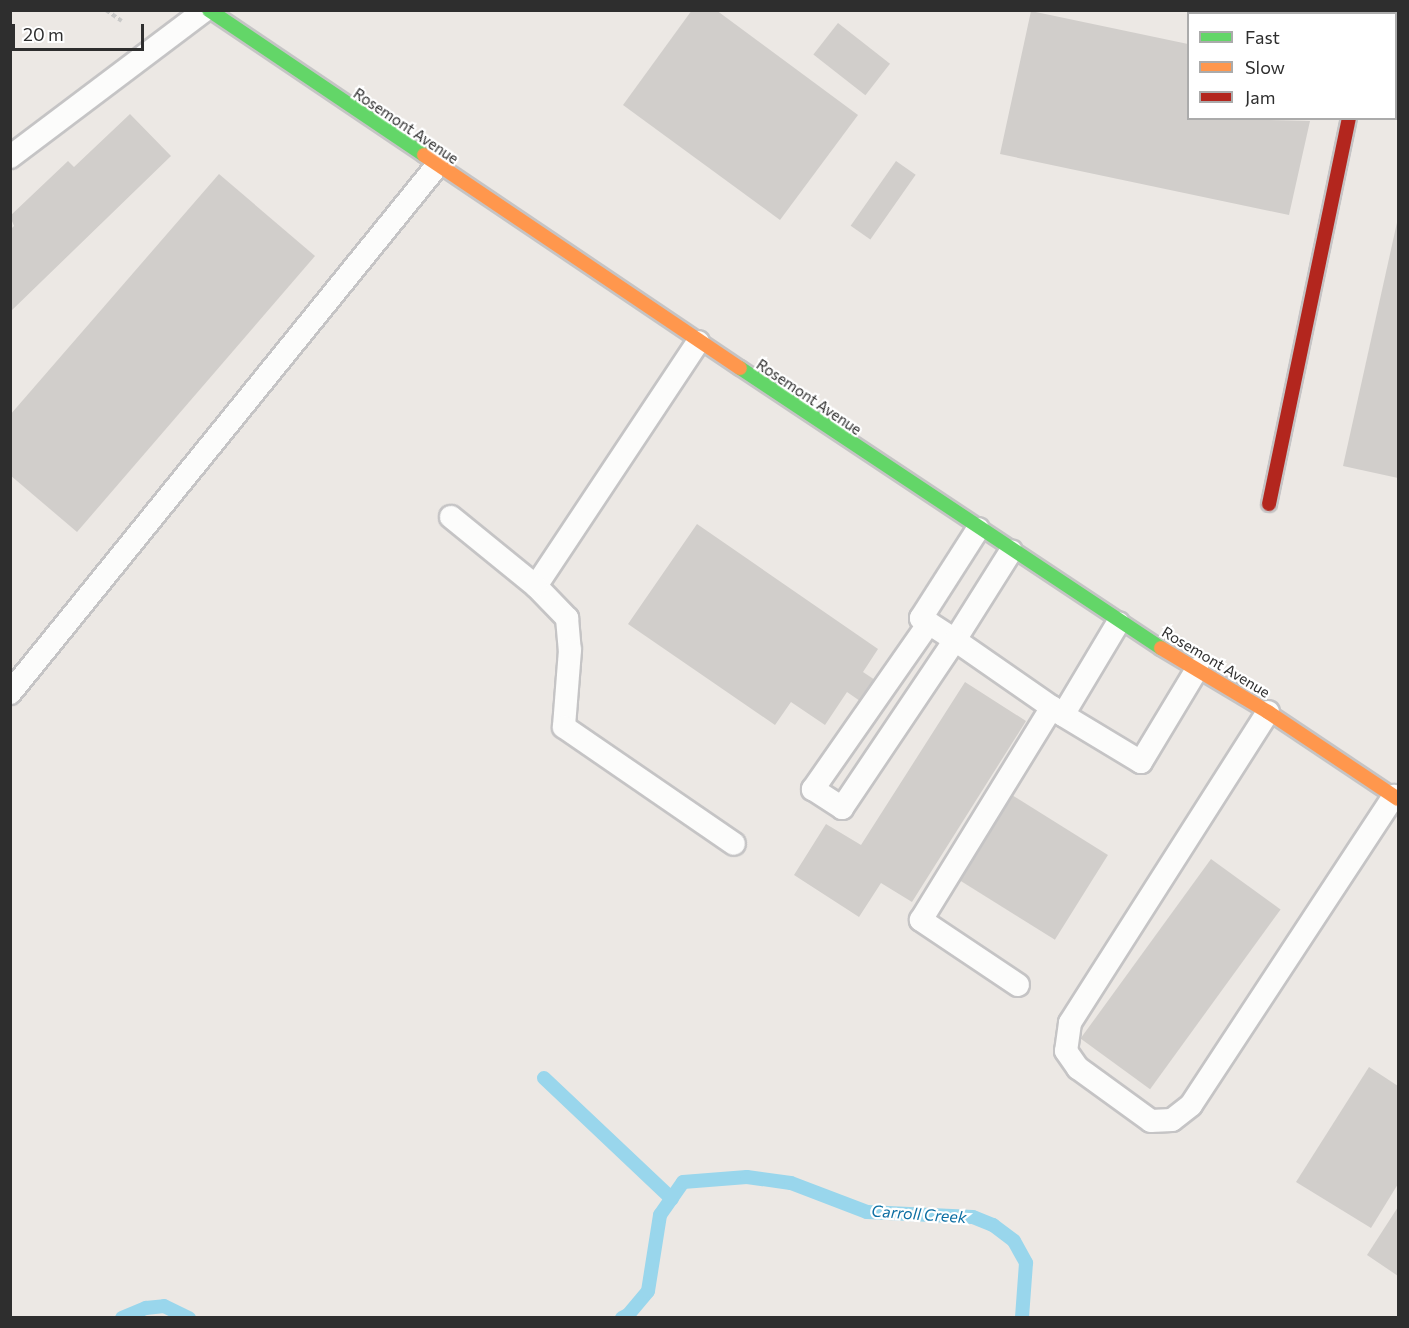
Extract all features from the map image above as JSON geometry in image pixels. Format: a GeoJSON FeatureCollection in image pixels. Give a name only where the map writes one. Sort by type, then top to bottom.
{"type":"FeatureCollection","features":[{"type":"Feature","properties":{"kind":"main road","name":"Rosemont Avenue"},"geometry":{"type":"LineString","coordinates":[[207,10],[436,167],[1118,623],[1268,712],[1396,797]]}},
{"type":"Feature","properties":{"kind":"main road"},"geometry":{"type":"LineString","coordinates":[[1269,504],[1349,120]]}},
{"type":"Feature","properties":{"kind":"lane"},"geometry":{"type":"LineString","coordinates":[[10,157],[207,10]]}},
{"type":"Feature","properties":{"kind":"lane"},"geometry":{"type":"LineString","coordinates":[[10,693],[436,167]]}},
{"type":"Feature","properties":{"kind":"lane"},"geometry":{"type":"LineString","coordinates":[[536,586],[698,342]]}},
{"type":"Feature","properties":{"kind":"lane"},"geometry":{"type":"LineString","coordinates":[[452,517],[536,586],[567,618],[570,650],[564,727],[734,844]]}},
{"type":"Feature","properties":{"kind":"lane"},"geometry":{"type":"LineString","coordinates":[[978,529],[921,618],[1057,711],[1141,762],[1197,669]]}},
{"type":"Feature","properties":{"kind":"lane"},"geometry":{"type":"LineString","coordinates":[[929,623],[813,789],[842,807],[955,640],[1011,551]]}},
{"type":"Feature","properties":{"kind":"lane"},"geometry":{"type":"LineString","coordinates":[[1018,985],[921,920],[1057,711],[1118,623]]}},
{"type":"Feature","properties":{"kind":"lane"},"geometry":{"type":"LineString","coordinates":[[1268,712],[1070,1023],[1066,1051],[1078,1068],[1151,1121],[1172,1120],[1191,1105],[1396,797]]}},
{"type":"Feature","properties":{"kind":"path"},"geometry":{"type":"LineString","coordinates":[[106,10],[122,21]]}},
{"type":"Feature","properties":{"kind":"building"},"geometry":{"type":"Polygon","coordinates":[[[692,10],[716,10],[858,115],[780,220],[623,105],[692,10]]]}},
{"type":"Feature","properties":{"kind":"building"},"geometry":{"type":"Polygon","coordinates":[[[1031,11],[1187,44],[1187,120],[1310,121],[1289,215],[1000,154],[1031,11]]]}},
{"type":"Feature","properties":{"kind":"building"},"geometry":{"type":"Polygon","coordinates":[[[838,23],[890,64],[865,95],[813,55],[838,23]]]}},
{"type":"Feature","properties":{"kind":"building"},"geometry":{"type":"Polygon","coordinates":[[[130,114],[171,156],[10,312],[10,230],[14,226],[10,216],[68,161],[74,167],[130,114]]]}},
{"type":"Feature","properties":{"kind":"building"},"geometry":{"type":"Polygon","coordinates":[[[896,161],[916,175],[870,239],[851,226],[896,161]]]}},
{"type":"Feature","properties":{"kind":"building"},"geometry":{"type":"Polygon","coordinates":[[[219,174],[315,256],[77,532],[10,475],[10,415],[219,174]]]}},
{"type":"Feature","properties":{"kind":"building"},"geometry":{"type":"Polygon","coordinates":[[[1398,218],[1398,478],[1343,466],[1398,218]]]}},
{"type":"Feature","properties":{"kind":"building"},"geometry":{"type":"Polygon","coordinates":[[[697,524],[878,649],[863,672],[875,680],[860,701],[847,692],[825,725],[791,702],[775,725],[628,624],[697,524]]]}},
{"type":"Feature","properties":{"kind":"building"},"geometry":{"type":"Polygon","coordinates":[[[965,682],[1026,721],[912,902],[881,883],[859,917],[794,875],[826,824],[861,845],[965,682]]]}},
{"type":"Feature","properties":{"kind":"building"},"geometry":{"type":"Polygon","coordinates":[[[1007,792],[1108,855],[1055,940],[954,877],[1007,792]]]}},
{"type":"Feature","properties":{"kind":"building"},"geometry":{"type":"Polygon","coordinates":[[[1211,859],[1281,910],[1150,1089],[1081,1039],[1211,859]]]}},
{"type":"Feature","properties":{"kind":"building"},"geometry":{"type":"Polygon","coordinates":[[[1369,1067],[1398,1086],[1398,1184],[1371,1228],[1296,1182],[1369,1067]]]}},
{"type":"Feature","properties":{"kind":"building"},"geometry":{"type":"Polygon","coordinates":[[[1398,1207],[1398,1276],[1367,1255],[1398,1207]]]}},
{"type":"Feature","properties":{"kind":"waterway"},"geometry":{"type":"LineString","coordinates":[[544,1078],[672,1199]]}},
{"type":"Feature","properties":{"kind":"waterway","name":"Carroll Creek"},"geometry":{"type":"LineString","coordinates":[[622,1318],[628,1315],[648,1291],[660,1215],[683,1182],[747,1177],[791,1183],[867,1212],[973,1217],[993,1225],[1014,1241],[1026,1263],[1022,1318]]}},
{"type":"Feature","properties":{"kind":"waterway","name":"Carroll Creek"},"geometry":{"type":"LineString","coordinates":[[122,1318],[146,1308],[164,1306],[189,1318]]}},
{"type":"Feature","properties":{"kind":"traffic: fast"},"geometry":{"type":"LineString","coordinates":[[209,10],[424,155]]}},
{"type":"Feature","properties":{"kind":"traffic: fast"},"geometry":{"type":"LineString","coordinates":[[740,368],[1161,648]]}},
{"type":"Feature","properties":{"kind":"traffic: slow"},"geometry":{"type":"LineString","coordinates":[[424,155],[740,368]]}},
{"type":"Feature","properties":{"kind":"traffic: slow"},"geometry":{"type":"LineString","coordinates":[[1161,648],[1268,712],[1398,799]]}},
{"type":"Feature","properties":{"kind":"traffic: jam"},"geometry":{"type":"LineString","coordinates":[[1269,504],[1349,120]]}}]}
